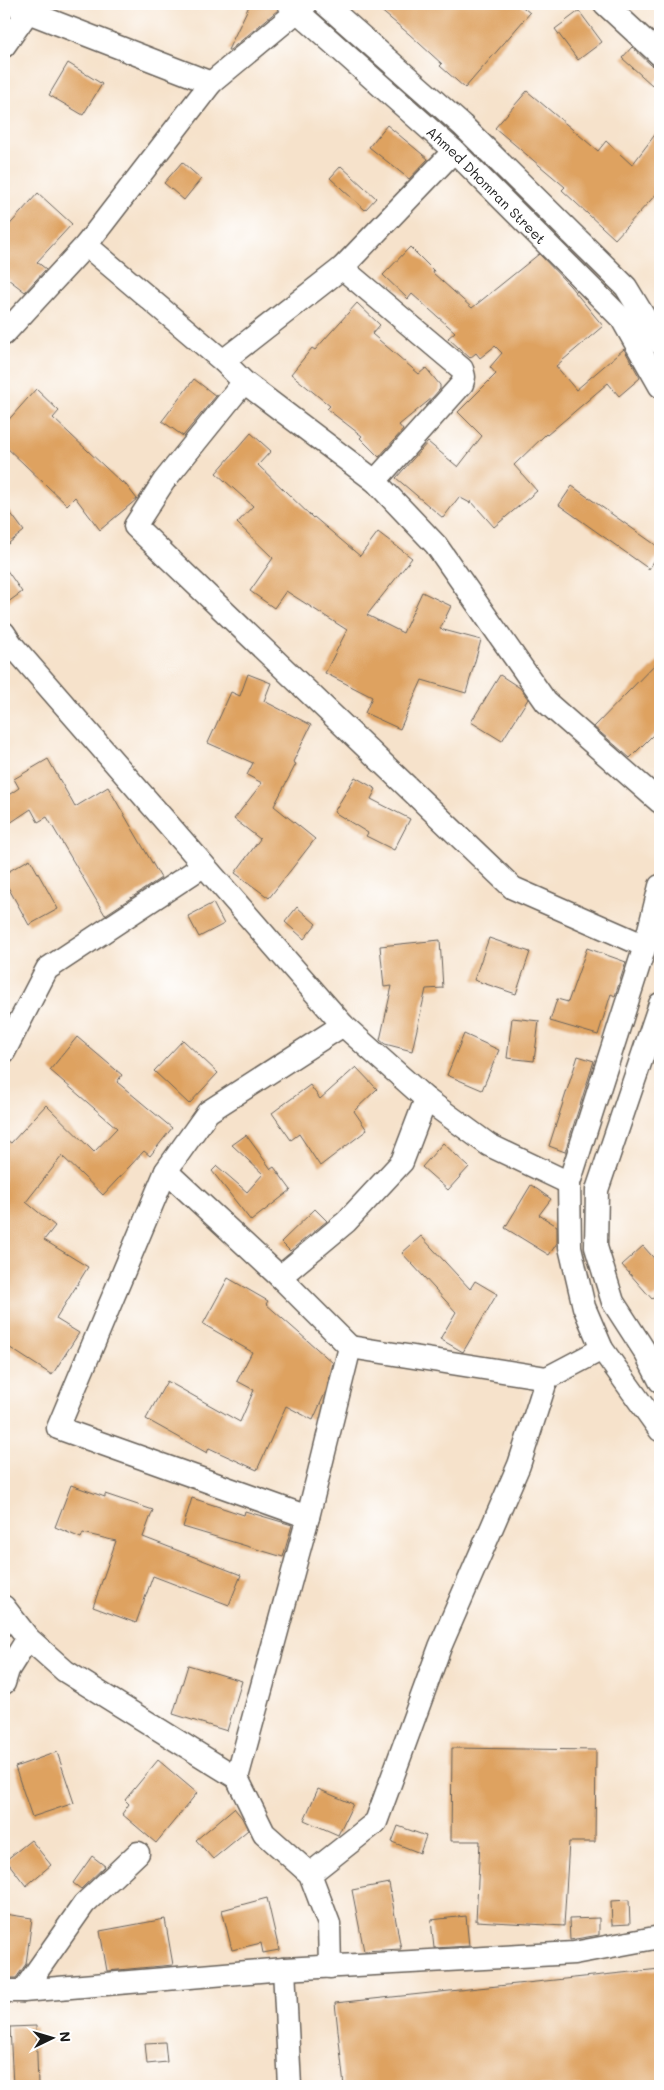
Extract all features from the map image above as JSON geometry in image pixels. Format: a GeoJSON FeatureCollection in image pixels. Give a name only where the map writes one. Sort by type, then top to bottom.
{"type":"FeatureCollection","features":[{"type":"Feature","properties":{"kind":"street","name":"Ahmed Dhomran Street"},"geometry":{"type":"LineString","coordinates":[[325,4],[462,125],[626,287],[660,343]]}},
{"type":"Feature","properties":{"kind":"street"},"geometry":{"type":"LineString","coordinates":[[605,4],[660,55]]}},
{"type":"Feature","properties":{"kind":"street","name":"Ahmed Dhomran Street"},"geometry":{"type":"LineString","coordinates":[[298,6],[454,151],[622,319],[660,386]]}},
{"type":"Feature","properties":{"kind":"street"},"geometry":{"type":"LineString","coordinates":[[4,334],[86,245],[211,82],[298,6]]}},
{"type":"Feature","properties":{"kind":"street"},"geometry":{"type":"LineString","coordinates":[[4,46],[20,8],[211,82]]}},
{"type":"Feature","properties":{"kind":"street"},"geometry":{"type":"LineString","coordinates":[[223,361],[342,268],[454,151]]}},
{"type":"Feature","properties":{"kind":"street"},"geometry":{"type":"LineString","coordinates":[[86,245],[223,361],[244,382],[375,481],[436,545],[546,702],[660,802]]}},
{"type":"Feature","properties":{"kind":"street"},"geometry":{"type":"LineString","coordinates":[[342,268],[462,369],[464,377],[462,384],[375,481]]}},
{"type":"Feature","properties":{"kind":"street"},"geometry":{"type":"LineString","coordinates":[[244,382],[164,481],[135,526],[513,888],[645,946]]}},
{"type":"Feature","properties":{"kind":"street"},"geometry":{"type":"LineString","coordinates":[[6,643],[343,1025],[426,1099],[489,1145],[569,1183]]}},
{"type":"Feature","properties":{"kind":"street"},"geometry":{"type":"LineString","coordinates":[[4,1052],[47,969],[203,866]]}},
{"type":"Feature","properties":{"kind":"street"},"geometry":{"type":"LineString","coordinates":[[660,886],[645,946],[569,1183],[570,1247],[584,1307],[602,1349],[660,1430]]}},
{"type":"Feature","properties":{"kind":"street"},"geometry":{"type":"LineString","coordinates":[[659,1014],[597,1190],[596,1247],[613,1302],[652,1347],[660,1381]]}},
{"type":"Feature","properties":{"kind":"street"},"geometry":{"type":"LineString","coordinates":[[308,1517],[58,1428],[166,1171],[208,1112],[343,1025]]}},
{"type":"Feature","properties":{"kind":"street"},"geometry":{"type":"LineString","coordinates":[[280,1277],[346,1222],[402,1162],[426,1099]]}},
{"type":"Feature","properties":{"kind":"street"},"geometry":{"type":"LineString","coordinates":[[166,1171],[280,1277],[350,1347],[547,1378],[602,1349]]}},
{"type":"Feature","properties":{"kind":"street"},"geometry":{"type":"LineString","coordinates":[[237,1778],[308,1517],[350,1347]]}},
{"type":"Feature","properties":{"kind":"street"},"geometry":{"type":"LineString","coordinates":[[310,1874],[376,1822],[440,1647],[519,1465],[547,1378]]}},
{"type":"Feature","properties":{"kind":"street"},"geometry":{"type":"LineString","coordinates":[[4,1607],[28,1638],[65,1671],[237,1778],[264,1833],[310,1874],[329,1924],[330,1967]]}},
{"type":"Feature","properties":{"kind":"street"},"geometry":{"type":"LineString","coordinates":[[4,1683],[8,1670],[28,1638]]}},
{"type":"Feature","properties":{"kind":"street"},"geometry":{"type":"LineString","coordinates":[[13,1991],[84,1904],[138,1853]]}},
{"type":"Feature","properties":{"kind":"street"},"geometry":{"type":"LineString","coordinates":[[13,1991],[284,1969],[574,1953],[660,1937]]}},
{"type":"Feature","properties":{"kind":"street"},"geometry":{"type":"LineString","coordinates":[[284,1969],[290,2086]]}},
{"type":"Feature","properties":{"kind":"building"},"geometry":{"type":"Polygon","coordinates":[[[250,4],[276,4],[278,10],[228,50],[250,4]]]}},
{"type":"Feature","properties":{"kind":"building"},"geometry":{"type":"Polygon","coordinates":[[[373,4],[519,4],[530,13],[465,88],[440,66],[442,64],[373,4]]]}},
{"type":"Feature","properties":{"kind":"building"},"geometry":{"type":"Polygon","coordinates":[[[579,11],[602,42],[578,60],[555,29],[579,11]]]}},
{"type":"Feature","properties":{"kind":"building"},"geometry":{"type":"Polygon","coordinates":[[[632,47],[651,65],[660,68],[660,76],[652,85],[622,58],[632,47]]]}},
{"type":"Feature","properties":{"kind":"building"},"geometry":{"type":"Polygon","coordinates":[[[68,63],[102,84],[83,115],[49,95],[68,63]]]}},
{"type":"Feature","properties":{"kind":"building"},"geometry":{"type":"Polygon","coordinates":[[[527,91],[598,151],[606,141],[632,165],[660,128],[660,190],[615,239],[562,190],[565,187],[495,128],[527,91]]]}},
{"type":"Feature","properties":{"kind":"building"},"geometry":{"type":"Polygon","coordinates":[[[387,125],[428,159],[409,179],[369,147],[387,125]]]}},
{"type":"Feature","properties":{"kind":"building"},"geometry":{"type":"Polygon","coordinates":[[[182,162],[201,179],[184,200],[164,183],[182,162]]]}},
{"type":"Feature","properties":{"kind":"building"},"geometry":{"type":"Polygon","coordinates":[[[341,166],[376,198],[365,210],[330,178],[341,166]]]}},
{"type":"Feature","properties":{"kind":"building"},"geometry":{"type":"Polygon","coordinates":[[[38,193],[72,224],[37,262],[46,269],[25,292],[4,276],[4,231],[38,193]]]}},
{"type":"Feature","properties":{"kind":"building"},"geometry":{"type":"Polygon","coordinates":[[[410,247],[434,271],[433,273],[472,308],[539,254],[570,286],[603,326],[556,366],[576,390],[624,349],[640,378],[619,396],[608,383],[546,434],[514,465],[537,491],[494,527],[471,501],[470,503],[459,497],[443,518],[396,478],[428,442],[458,467],[482,436],[458,412],[496,374],[490,367],[502,353],[495,346],[480,358],[476,353],[470,358],[448,338],[455,332],[412,294],[408,299],[383,275],[410,247]]]}},
{"type":"Feature","properties":{"kind":"building"},"geometry":{"type":"Polygon","coordinates":[[[357,303],[380,325],[372,334],[419,374],[426,368],[440,385],[440,389],[432,398],[399,425],[403,430],[379,457],[360,438],[362,436],[327,409],[330,406],[291,374],[312,348],[315,350],[357,303]]]}},
{"type":"Feature","properties":{"kind":"building"},"geometry":{"type":"Polygon","coordinates":[[[194,379],[216,396],[183,436],[162,421],[194,379]]]}},
{"type":"Feature","properties":{"kind":"building"},"geometry":{"type":"Polygon","coordinates":[[[36,389],[59,411],[53,418],[122,483],[123,481],[137,499],[100,530],[75,497],[67,505],[4,445],[4,425],[36,389]]]}},
{"type":"Feature","properties":{"kind":"building"},"geometry":{"type":"Polygon","coordinates":[[[251,433],[271,451],[258,465],[313,518],[360,556],[378,532],[412,558],[367,615],[403,633],[422,592],[451,606],[440,629],[481,640],[466,693],[422,680],[400,729],[365,713],[372,697],[325,673],[347,630],[286,591],[274,608],[250,591],[273,558],[237,523],[253,506],[216,473],[251,433]]]}},
{"type":"Feature","properties":{"kind":"building"},"geometry":{"type":"Polygon","coordinates":[[[572,486],[660,548],[660,552],[649,569],[559,505],[572,486]]]}},
{"type":"Feature","properties":{"kind":"building"},"geometry":{"type":"Polygon","coordinates":[[[4,504],[24,531],[4,547],[4,504]]]}},
{"type":"Feature","properties":{"kind":"building"},"geometry":{"type":"Polygon","coordinates":[[[4,566],[22,592],[4,605],[4,566]]]}},
{"type":"Feature","properties":{"kind":"building"},"geometry":{"type":"Polygon","coordinates":[[[660,659],[660,728],[630,758],[594,727],[660,659]]]}},
{"type":"Feature","properties":{"kind":"building"},"geometry":{"type":"Polygon","coordinates":[[[248,674],[271,683],[264,701],[311,725],[293,762],[296,764],[274,806],[315,839],[269,898],[235,873],[260,839],[234,819],[262,783],[247,775],[253,763],[208,743],[231,692],[240,696],[248,674]]]}},
{"type":"Feature","properties":{"kind":"building"},"geometry":{"type":"Polygon","coordinates":[[[500,675],[520,688],[528,699],[502,741],[471,722],[500,675]]]}},
{"type":"Feature","properties":{"kind":"building"},"geometry":{"type":"Polygon","coordinates":[[[48,759],[75,807],[108,787],[161,878],[105,915],[47,817],[38,822],[31,809],[4,827],[4,798],[19,788],[14,779],[48,759]]]}},
{"type":"Feature","properties":{"kind":"building"},"geometry":{"type":"Polygon","coordinates":[[[355,777],[376,789],[371,799],[410,819],[394,850],[366,836],[368,833],[334,812],[355,777]]]}},
{"type":"Feature","properties":{"kind":"building"},"geometry":{"type":"Polygon","coordinates":[[[30,859],[58,909],[29,925],[4,880],[4,874],[30,859]]]}},
{"type":"Feature","properties":{"kind":"building"},"geometry":{"type":"Polygon","coordinates":[[[213,903],[224,924],[199,937],[188,916],[213,903]]]}},
{"type":"Feature","properties":{"kind":"building"},"geometry":{"type":"Polygon","coordinates":[[[297,907],[316,924],[304,939],[285,922],[297,907]]]}},
{"type":"Feature","properties":{"kind":"building"},"geometry":{"type":"Polygon","coordinates":[[[489,938],[530,952],[516,994],[474,980],[489,938]]]}},
{"type":"Feature","properties":{"kind":"building"},"geometry":{"type":"Polygon","coordinates":[[[440,940],[443,988],[426,989],[412,1051],[385,1044],[380,1040],[392,986],[384,987],[380,946],[440,940]]]}},
{"type":"Feature","properties":{"kind":"building"},"geometry":{"type":"Polygon","coordinates":[[[587,948],[626,962],[615,996],[611,994],[598,1035],[550,1021],[557,999],[568,1002],[587,948]]]}},
{"type":"Feature","properties":{"kind":"building"},"geometry":{"type":"Polygon","coordinates":[[[512,1018],[539,1021],[534,1061],[507,1058],[512,1018]]]}},
{"type":"Feature","properties":{"kind":"building"},"geometry":{"type":"Polygon","coordinates":[[[464,1034],[499,1050],[482,1090],[447,1075],[464,1034]]]}},
{"type":"Feature","properties":{"kind":"building"},"geometry":{"type":"Polygon","coordinates":[[[77,1037],[122,1075],[117,1082],[172,1128],[150,1156],[144,1151],[103,1195],[62,1156],[26,1202],[55,1226],[44,1240],[88,1267],[56,1319],[79,1333],[52,1375],[4,1344],[4,1138],[11,1143],[46,1105],[94,1152],[117,1128],[50,1070],[77,1037]]]}},
{"type":"Feature","properties":{"kind":"building"},"geometry":{"type":"Polygon","coordinates":[[[183,1040],[218,1073],[189,1104],[154,1071],[183,1040]]]}},
{"type":"Feature","properties":{"kind":"building"},"geometry":{"type":"Polygon","coordinates":[[[578,1056],[594,1061],[565,1152],[549,1146],[578,1056]]]}},
{"type":"Feature","properties":{"kind":"building"},"geometry":{"type":"Polygon","coordinates":[[[356,1067],[377,1089],[354,1111],[367,1130],[320,1166],[299,1134],[291,1140],[272,1113],[310,1085],[320,1099],[356,1067]]]}},
{"type":"Feature","properties":{"kind":"building"},"geometry":{"type":"Polygon","coordinates":[[[246,1135],[271,1169],[274,1167],[291,1190],[251,1221],[212,1171],[217,1166],[247,1192],[263,1174],[232,1145],[246,1135]]]}},
{"type":"Feature","properties":{"kind":"building"},"geometry":{"type":"Polygon","coordinates":[[[443,1143],[469,1167],[448,1190],[422,1167],[443,1143]]]}},
{"type":"Feature","properties":{"kind":"building"},"geometry":{"type":"Polygon","coordinates":[[[531,1185],[551,1199],[539,1215],[557,1226],[557,1243],[549,1255],[505,1228],[531,1185]]]}},
{"type":"Feature","properties":{"kind":"building"},"geometry":{"type":"Polygon","coordinates":[[[315,1209],[327,1221],[290,1251],[281,1242],[315,1209]]]}},
{"type":"Feature","properties":{"kind":"building"},"geometry":{"type":"Polygon","coordinates":[[[421,1236],[470,1289],[475,1281],[497,1294],[463,1352],[440,1339],[456,1312],[402,1253],[421,1236]]]}},
{"type":"Feature","properties":{"kind":"building"},"geometry":{"type":"Polygon","coordinates":[[[643,1246],[660,1265],[660,1292],[652,1299],[622,1265],[643,1246]]]}},
{"type":"Feature","properties":{"kind":"building"},"geometry":{"type":"Polygon","coordinates":[[[228,1278],[268,1301],[266,1304],[333,1363],[326,1391],[313,1420],[286,1406],[257,1470],[209,1448],[207,1453],[146,1419],[167,1381],[240,1422],[254,1390],[237,1381],[252,1352],[203,1324],[228,1278]]]}},
{"type":"Feature","properties":{"kind":"building"},"geometry":{"type":"Polygon","coordinates":[[[71,1485],[105,1497],[105,1494],[153,1510],[143,1537],[241,1575],[229,1605],[153,1576],[136,1623],[93,1607],[116,1541],[83,1533],[81,1538],[55,1527],[71,1485]]]}},
{"type":"Feature","properties":{"kind":"building"},"geometry":{"type":"Polygon","coordinates":[[[192,1498],[244,1515],[245,1511],[292,1525],[283,1557],[183,1527],[192,1498]]]}},
{"type":"Feature","properties":{"kind":"building"},"geometry":{"type":"Polygon","coordinates":[[[188,1665],[242,1681],[227,1731],[173,1714],[188,1665]]]}},
{"type":"Feature","properties":{"kind":"building"},"geometry":{"type":"Polygon","coordinates":[[[452,1748],[596,1750],[595,1842],[569,1842],[564,1926],[476,1921],[480,1841],[451,1841],[452,1748]]]}},
{"type":"Feature","properties":{"kind":"building"},"geometry":{"type":"Polygon","coordinates":[[[57,1752],[74,1803],[32,1817],[15,1767],[57,1752]]]}},
{"type":"Feature","properties":{"kind":"building"},"geometry":{"type":"Polygon","coordinates":[[[158,1760],[197,1793],[156,1843],[122,1814],[129,1804],[125,1800],[158,1760]]]}},
{"type":"Feature","properties":{"kind":"building"},"geometry":{"type":"Polygon","coordinates":[[[318,1789],[353,1804],[338,1835],[304,1820],[318,1789]]]}},
{"type":"Feature","properties":{"kind":"building"},"geometry":{"type":"Polygon","coordinates":[[[234,1808],[248,1830],[213,1859],[196,1840],[234,1808]]]}},
{"type":"Feature","properties":{"kind":"building"},"geometry":{"type":"Polygon","coordinates":[[[398,1826],[426,1836],[420,1853],[392,1842],[398,1826]]]}},
{"type":"Feature","properties":{"kind":"building"},"geometry":{"type":"Polygon","coordinates":[[[31,1840],[51,1865],[26,1886],[6,1860],[31,1840]]]}},
{"type":"Feature","properties":{"kind":"building"},"geometry":{"type":"Polygon","coordinates":[[[92,1856],[105,1866],[81,1889],[73,1883],[92,1856]]]}},
{"type":"Feature","properties":{"kind":"building"},"geometry":{"type":"Polygon","coordinates":[[[389,1883],[401,1949],[364,1951],[352,1890],[389,1883]]]}},
{"type":"Feature","properties":{"kind":"building"},"geometry":{"type":"Polygon","coordinates":[[[267,1898],[279,1950],[263,1953],[261,1943],[232,1950],[222,1910],[267,1898]]]}},
{"type":"Feature","properties":{"kind":"building"},"geometry":{"type":"Polygon","coordinates":[[[629,1900],[630,1924],[612,1925],[611,1901],[629,1900]]]}},
{"type":"Feature","properties":{"kind":"building"},"geometry":{"type":"Polygon","coordinates":[[[4,1914],[32,1918],[26,1964],[16,1978],[4,1978],[4,1914]]]}},
{"type":"Feature","properties":{"kind":"building"},"geometry":{"type":"Polygon","coordinates":[[[466,1916],[469,1946],[434,1948],[431,1920],[466,1916]]]}},
{"type":"Feature","properties":{"kind":"building"},"geometry":{"type":"Polygon","coordinates":[[[599,1918],[599,1935],[570,1940],[569,1919],[599,1918]]]}},
{"type":"Feature","properties":{"kind":"building"},"geometry":{"type":"Polygon","coordinates":[[[165,1919],[173,1965],[107,1971],[100,1931],[165,1919]]]}},
{"type":"Feature","properties":{"kind":"building"},"geometry":{"type":"Polygon","coordinates":[[[660,1969],[660,2086],[344,2086],[335,2003],[660,1969]]]}},
{"type":"Feature","properties":{"kind":"building"},"geometry":{"type":"Polygon","coordinates":[[[36,2026],[38,2086],[13,2086],[10,2027],[36,2026]]]}},
{"type":"Feature","properties":{"kind":"building"},"geometry":{"type":"Polygon","coordinates":[[[165,2042],[167,2062],[147,2064],[145,2043],[165,2042]]]}}]}
